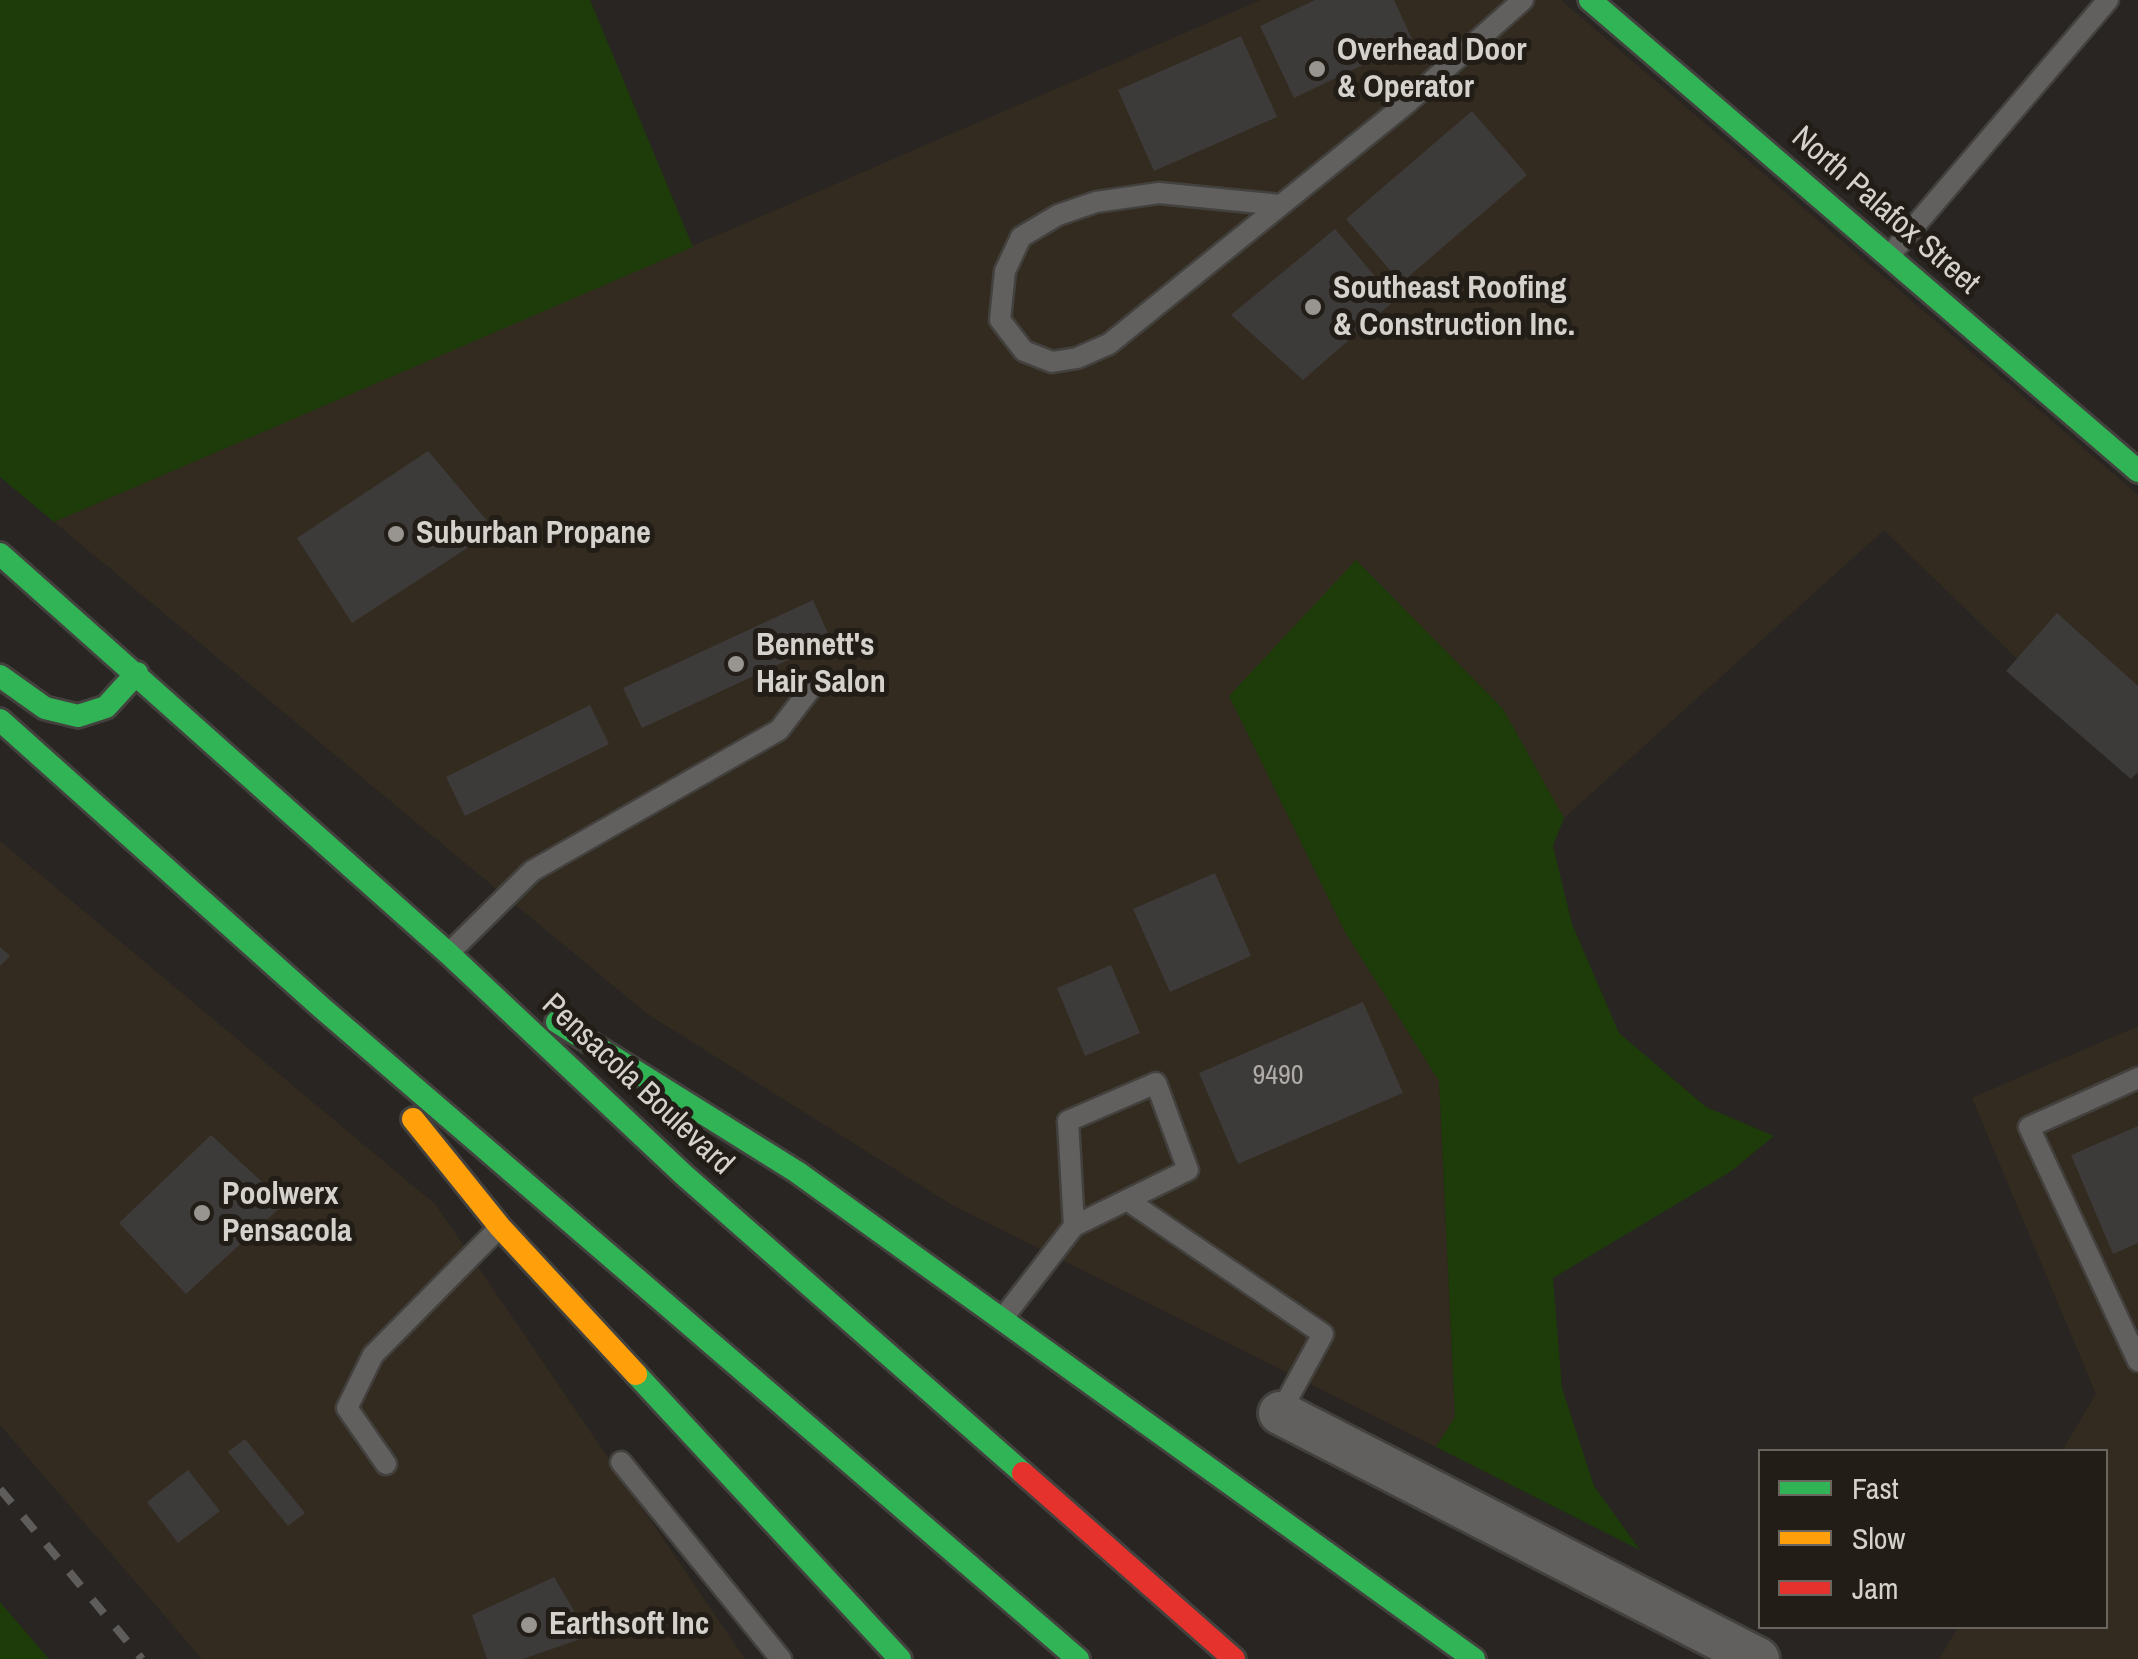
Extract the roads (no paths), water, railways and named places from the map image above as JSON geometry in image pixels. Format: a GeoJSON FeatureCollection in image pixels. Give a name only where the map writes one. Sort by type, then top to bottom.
{"type":"FeatureCollection","features":[{"type":"Feature","properties":{"kind":"main road","name":"North Palafox Street"},"geometry":{"type":"LineString","coordinates":[[1590,0],[2138,471]]}},
{"type":"Feature","properties":{"kind":"main road","name":"Pensacola Boulevard"},"geometry":{"type":"LineString","coordinates":[[0,554],[449,954],[684,1175],[1234,1659]]}},
{"type":"Feature","properties":{"kind":"main road"},"geometry":{"type":"LineString","coordinates":[[0,676],[45,708],[78,716],[106,707],[137,673]]}},
{"type":"Feature","properties":{"kind":"main road"},"geometry":{"type":"LineString","coordinates":[[0,720],[322,1008],[1078,1659]]}},
{"type":"Feature","properties":{"kind":"main road"},"geometry":{"type":"LineString","coordinates":[[449,954],[796,1172],[1474,1659]]}},
{"type":"Feature","properties":{"kind":"main road"},"geometry":{"type":"LineString","coordinates":[[322,1008],[500,1227],[900,1659]]}},
{"type":"Feature","properties":{"kind":"street"},"geometry":{"type":"LineString","coordinates":[[1280,1413],[1758,1659]]}},
{"type":"Feature","properties":{"kind":"lane"},"geometry":{"type":"LineString","coordinates":[[1281,205],[1159,193],[1096,202],[1058,215],[1020,237],[1005,271],[1000,320],[1024,351],[1052,362],[1077,358],[1110,344],[1406,104],[1523,0]]}},
{"type":"Feature","properties":{"kind":"lane"},"geometry":{"type":"LineString","coordinates":[[1888,257],[2108,0]]}},
{"type":"Feature","properties":{"kind":"lane"},"geometry":{"type":"LineString","coordinates":[[449,954],[532,872],[779,730],[810,691]]}},
{"type":"Feature","properties":{"kind":"lane"},"geometry":{"type":"LineString","coordinates":[[2135,1347],[2029,1127],[2138,1078]]}},
{"type":"Feature","properties":{"kind":"lane"},"geometry":{"type":"LineString","coordinates":[[1001,1320],[1074,1226],[1188,1170],[1156,1083],[1068,1121],[1074,1226]]}},
{"type":"Feature","properties":{"kind":"lane"},"geometry":{"type":"LineString","coordinates":[[1127,1200],[1323,1334],[1280,1413]]}},
{"type":"Feature","properties":{"kind":"lane"},"geometry":{"type":"LineString","coordinates":[[386,1464],[348,1408],[373,1354],[500,1227]]}},
{"type":"Feature","properties":{"kind":"lane"},"geometry":{"type":"LineString","coordinates":[[621,1462],[781,1659]]}},
{"type":"Feature","properties":{"kind":"railway"},"geometry":{"type":"LineString","coordinates":[[0,1489],[142,1659]]}},
{"type":"Feature","properties":{"kind":"place","name":"Overhead Door & Operator"},"geometry":{"type":"Point","coordinates":[1317,69]}},
{"type":"Feature","properties":{"kind":"place","name":"Southeast Roofing & Construction Inc."},"geometry":{"type":"Point","coordinates":[1313,307]}},
{"type":"Feature","properties":{"kind":"place","name":"Suburban Propane"},"geometry":{"type":"Point","coordinates":[396,534]}},
{"type":"Feature","properties":{"kind":"place","name":"Bennett's Hair Salon"},"geometry":{"type":"Point","coordinates":[736,664]}},
{"type":"Feature","properties":{"kind":"place","name":"Poolwerx Pensacola"},"geometry":{"type":"Point","coordinates":[202,1213]}},
{"type":"Feature","properties":{"kind":"place","name":"Earthsoft Inc"},"geometry":{"type":"Point","coordinates":[529,1625]}}]}
